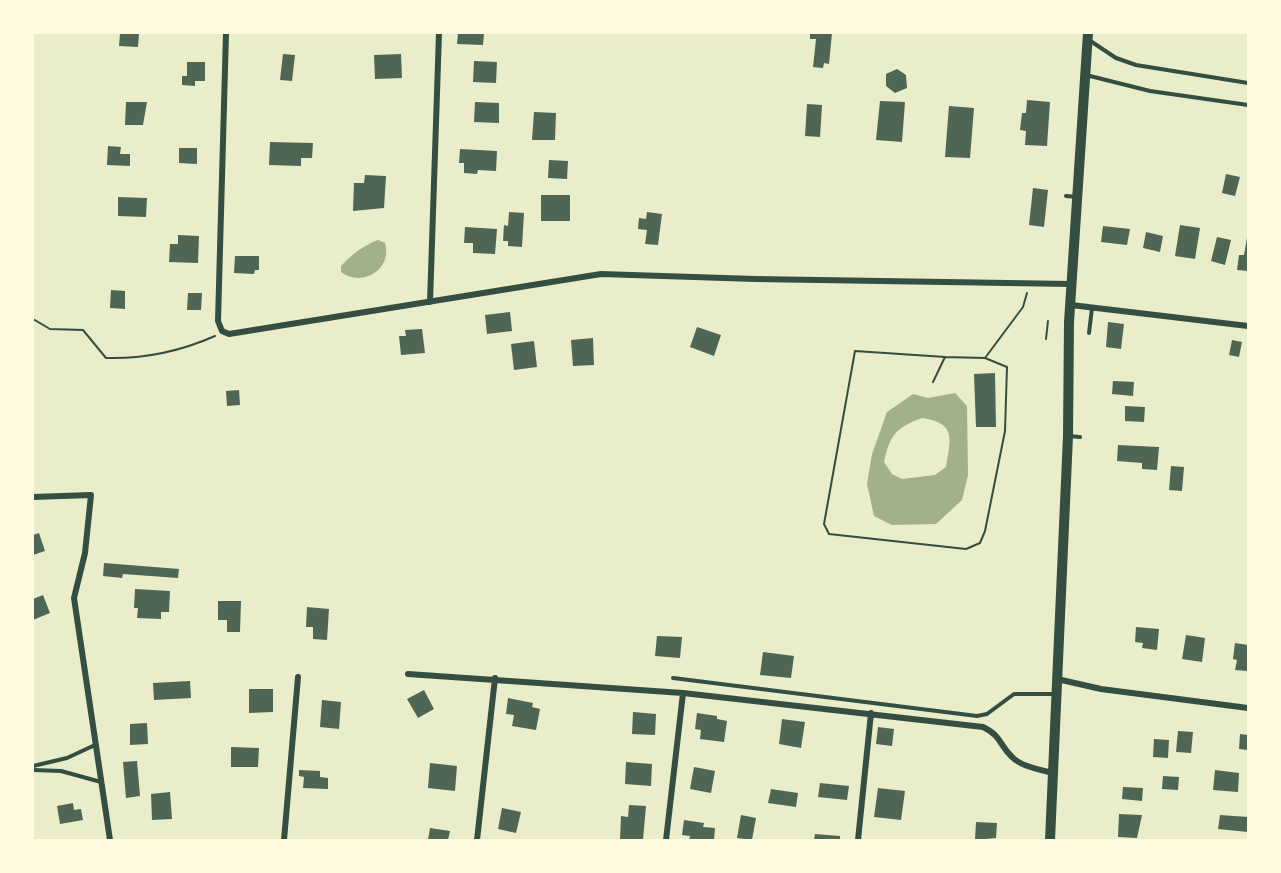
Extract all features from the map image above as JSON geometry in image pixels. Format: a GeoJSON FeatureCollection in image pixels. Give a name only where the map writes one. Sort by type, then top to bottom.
{"type":"FeatureCollection","features":[{"type":"Feature","properties":{"kind":"main road"},"geometry":{"type":"LineString","coordinates":[[1050,840],[1068,436],[1072,196],[1079,88],[1085,75],[1088,36]]}},
{"type":"Feature","properties":{"kind":"street"},"geometry":{"type":"LineString","coordinates":[[226,33],[218,321],[222,331],[229,334],[600,274],[1030,285],[1071,284]]}},
{"type":"Feature","properties":{"kind":"street"},"geometry":{"type":"LineString","coordinates":[[430,302],[439,33]]}},
{"type":"Feature","properties":{"kind":"street"},"geometry":{"type":"LineString","coordinates":[[1071,305],[1248,326]]}},
{"type":"Feature","properties":{"kind":"street"},"geometry":{"type":"LineString","coordinates":[[33,497],[91,495],[85,553],[74,598],[110,840]]}},
{"type":"Feature","properties":{"kind":"street"},"geometry":{"type":"LineString","coordinates":[[408,674],[495,678],[683,693],[871,713],[983,728],[996,733],[1012,757],[1027,766],[1052,773]]}},
{"type":"Feature","properties":{"kind":"street"},"geometry":{"type":"LineString","coordinates":[[284,840],[298,676]]}},
{"type":"Feature","properties":{"kind":"street"},"geometry":{"type":"LineString","coordinates":[[477,840],[495,678]]}},
{"type":"Feature","properties":{"kind":"street"},"geometry":{"type":"LineString","coordinates":[[1057,679],[1101,689],[1248,708]]}},
{"type":"Feature","properties":{"kind":"street"},"geometry":{"type":"LineString","coordinates":[[666,840],[683,693]]}},
{"type":"Feature","properties":{"kind":"street"},"geometry":{"type":"LineString","coordinates":[[858,840],[871,713]]}},
{"type":"Feature","properties":{"kind":"lane"},"geometry":{"type":"LineString","coordinates":[[1088,36],[1116,58],[1136,64],[1248,83]]}},
{"type":"Feature","properties":{"kind":"lane"},"geometry":{"type":"LineString","coordinates":[[1085,75],[1149,91],[1248,105]]}},
{"type":"Feature","properties":{"kind":"lane"},"geometry":{"type":"LineString","coordinates":[[1089,333],[1092,308]]}},
{"type":"Feature","properties":{"kind":"lane"},"geometry":{"type":"LineString","coordinates":[[1068,436],[1080,437]]}},
{"type":"Feature","properties":{"kind":"lane"},"geometry":{"type":"LineString","coordinates":[[673,678],[977,716],[987,714],[1014,694],[1056,694]]}},
{"type":"Feature","properties":{"kind":"lane"},"geometry":{"type":"LineString","coordinates":[[33,768],[67,758],[95,745]]}},
{"type":"Feature","properties":{"kind":"lane"},"geometry":{"type":"LineString","coordinates":[[33,768],[61,771],[101,782]]}},
{"type":"Feature","properties":{"kind":"path"},"geometry":{"type":"LineString","coordinates":[[985,358],[1023,307],[1030,285]]}},
{"type":"Feature","properties":{"kind":"path"},"geometry":{"type":"LineString","coordinates":[[33,319],[50,329],[83,330],[106,358],[128,359],[174,351],[222,331]]}},
{"type":"Feature","properties":{"kind":"path"},"geometry":{"type":"LineString","coordinates":[[1046,339],[1048,321]]}},
{"type":"Feature","properties":{"kind":"path"},"geometry":{"type":"LineString","coordinates":[[855,351],[985,358],[1007,367],[1005,431],[985,531],[980,543],[966,549],[829,534],[824,524],[855,351]]}},
{"type":"Feature","properties":{"kind":"path"},"geometry":{"type":"LineString","coordinates":[[933,382],[945,357]]}},
{"type":"Feature","properties":{"kind":"shaded area"},"geometry":{"type":"Polygon","coordinates":[[[378,240],[385,243],[386,252],[380,268],[366,277],[358,278],[341,272],[341,266],[349,258],[378,240]]]}},
{"type":"Feature","properties":{"kind":"shaded area"},"geometry":{"type":"Polygon","coordinates":[[[955,393],[967,406],[968,475],[962,500],[936,524],[892,525],[874,516],[867,484],[872,454],[887,412],[913,394],[928,398],[955,393]],[[922,418],[906,425],[892,438],[884,462],[892,474],[902,479],[935,475],[946,467],[949,434],[946,428],[933,420],[922,418]]]}},
{"type":"Feature","properties":{"kind":"building"},"geometry":{"type":"Polygon","coordinates":[[[120,33],[139,34],[138,47],[119,46],[120,33]]]}},
{"type":"Feature","properties":{"kind":"building"},"geometry":{"type":"Polygon","coordinates":[[[458,33],[484,33],[483,45],[457,44],[458,33]]]}},
{"type":"Feature","properties":{"kind":"building"},"geometry":{"type":"Polygon","coordinates":[[[810,33],[832,33],[829,64],[824,63],[823,68],[813,67],[816,39],[810,39],[810,33]]]}},
{"type":"Feature","properties":{"kind":"building"},"geometry":{"type":"Polygon","coordinates":[[[283,54],[295,55],[292,81],[280,80],[283,54]]]}},
{"type":"Feature","properties":{"kind":"building"},"geometry":{"type":"Polygon","coordinates":[[[401,54],[402,78],[375,79],[374,55],[401,54]]]}},
{"type":"Feature","properties":{"kind":"building"},"geometry":{"type":"Polygon","coordinates":[[[474,61],[497,62],[496,83],[473,82],[474,61]]]}},
{"type":"Feature","properties":{"kind":"building"},"geometry":{"type":"Polygon","coordinates":[[[187,62],[205,62],[205,81],[195,81],[195,86],[182,85],[182,76],[187,76],[187,62]]]}},
{"type":"Feature","properties":{"kind":"building"},"geometry":{"type":"Polygon","coordinates":[[[897,69],[906,75],[907,88],[895,93],[886,86],[886,74],[897,69]]]}},
{"type":"Feature","properties":{"kind":"building"},"geometry":{"type":"Polygon","coordinates":[[[1027,100],[1050,102],[1047,146],[1025,145],[1026,131],[1020,130],[1022,113],[1026,113],[1027,100]]]}},
{"type":"Feature","properties":{"kind":"building"},"geometry":{"type":"Polygon","coordinates":[[[880,101],[905,102],[902,142],[876,140],[880,101]]]}},
{"type":"Feature","properties":{"kind":"building"},"geometry":{"type":"Polygon","coordinates":[[[126,102],[147,102],[143,125],[125,125],[126,102]]]}},
{"type":"Feature","properties":{"kind":"building"},"geometry":{"type":"Polygon","coordinates":[[[475,102],[499,103],[499,123],[474,122],[475,102]]]}},
{"type":"Feature","properties":{"kind":"building"},"geometry":{"type":"Polygon","coordinates":[[[807,104],[822,105],[820,137],[805,136],[807,104]]]}},
{"type":"Feature","properties":{"kind":"building"},"geometry":{"type":"Polygon","coordinates":[[[949,106],[974,108],[970,158],[945,157],[949,106]]]}},
{"type":"Feature","properties":{"kind":"building"},"geometry":{"type":"Polygon","coordinates":[[[534,112],[556,113],[555,140],[532,140],[534,112]]]}},
{"type":"Feature","properties":{"kind":"building"},"geometry":{"type":"Polygon","coordinates":[[[270,142],[313,143],[312,158],[301,158],[301,166],[269,165],[270,142]]]}},
{"type":"Feature","properties":{"kind":"building"},"geometry":{"type":"Polygon","coordinates":[[[108,146],[121,147],[120,154],[130,154],[130,166],[107,165],[108,146]]]}},
{"type":"Feature","properties":{"kind":"building"},"geometry":{"type":"Polygon","coordinates":[[[179,148],[197,148],[197,164],[179,163],[179,148]]]}},
{"type":"Feature","properties":{"kind":"building"},"geometry":{"type":"Polygon","coordinates":[[[460,149],[497,151],[496,171],[478,170],[477,174],[464,173],[464,163],[459,163],[460,149]]]}},
{"type":"Feature","properties":{"kind":"building"},"geometry":{"type":"Polygon","coordinates":[[[549,160],[568,161],[567,179],[548,178],[549,160]]]}},
{"type":"Feature","properties":{"kind":"building"},"geometry":{"type":"Polygon","coordinates":[[[1226,174],[1240,177],[1235,196],[1222,193],[1226,174]]]}},
{"type":"Feature","properties":{"kind":"building"},"geometry":{"type":"Polygon","coordinates":[[[365,175],[386,176],[384,208],[353,211],[354,183],[364,183],[365,175]]]}},
{"type":"Feature","properties":{"kind":"building"},"geometry":{"type":"Polygon","coordinates":[[[1033,188],[1048,190],[1044,227],[1029,225],[1033,188]]]}},
{"type":"Feature","properties":{"kind":"building"},"geometry":{"type":"Polygon","coordinates":[[[541,195],[570,195],[570,221],[541,221],[541,195]]]}},
{"type":"Feature","properties":{"kind":"building"},"geometry":{"type":"Polygon","coordinates":[[[118,197],[147,198],[146,217],[118,216],[118,197]]]}},
{"type":"Feature","properties":{"kind":"building"},"geometry":{"type":"Polygon","coordinates":[[[509,212],[524,213],[522,247],[508,246],[508,241],[503,241],[504,225],[508,226],[509,212]]]}},
{"type":"Feature","properties":{"kind":"building"},"geometry":{"type":"Polygon","coordinates":[[[647,212],[662,214],[658,245],[645,244],[647,230],[638,229],[639,218],[646,219],[647,212]]]}},
{"type":"Feature","properties":{"kind":"building"},"geometry":{"type":"Polygon","coordinates":[[[1180,225],[1200,228],[1195,259],[1175,256],[1180,225]]]}},
{"type":"Feature","properties":{"kind":"building"},"geometry":{"type":"Polygon","coordinates":[[[1103,226],[1130,229],[1127,245],[1101,242],[1103,226]]]}},
{"type":"Feature","properties":{"kind":"building"},"geometry":{"type":"Polygon","coordinates":[[[465,227],[497,229],[495,254],[473,253],[473,243],[464,243],[465,227]]]}},
{"type":"Feature","properties":{"kind":"building"},"geometry":{"type":"Polygon","coordinates":[[[1146,232],[1163,236],[1160,252],[1143,248],[1146,232]]]}},
{"type":"Feature","properties":{"kind":"building"},"geometry":{"type":"Polygon","coordinates":[[[178,235],[199,236],[198,263],[169,262],[170,244],[178,244],[178,235]]]}},
{"type":"Feature","properties":{"kind":"building"},"geometry":{"type":"Polygon","coordinates":[[[1217,237],[1231,240],[1225,265],[1211,261],[1217,237]]]}},
{"type":"Feature","properties":{"kind":"building"},"geometry":{"type":"Polygon","coordinates":[[[1247,238],[1248,271],[1237,270],[1239,255],[1244,255],[1247,238]]]}},
{"type":"Feature","properties":{"kind":"building"},"geometry":{"type":"Polygon","coordinates":[[[235,256],[259,256],[259,270],[255,270],[254,274],[234,273],[235,256]]]}},
{"type":"Feature","properties":{"kind":"building"},"geometry":{"type":"Polygon","coordinates":[[[111,290],[125,291],[125,309],[110,308],[111,290]]]}},
{"type":"Feature","properties":{"kind":"building"},"geometry":{"type":"Polygon","coordinates":[[[188,293],[202,293],[201,310],[187,310],[188,293]]]}},
{"type":"Feature","properties":{"kind":"building"},"geometry":{"type":"Polygon","coordinates":[[[510,312],[512,331],[487,334],[485,315],[510,312]]]}},
{"type":"Feature","properties":{"kind":"building"},"geometry":{"type":"Polygon","coordinates":[[[1108,322],[1124,324],[1121,349],[1106,347],[1108,322]]]}},
{"type":"Feature","properties":{"kind":"building"},"geometry":{"type":"Polygon","coordinates":[[[697,327],[721,335],[714,356],[690,347],[697,327]]]}},
{"type":"Feature","properties":{"kind":"building"},"geometry":{"type":"Polygon","coordinates":[[[422,329],[425,353],[401,355],[399,336],[406,336],[405,330],[422,329]]]}},
{"type":"Feature","properties":{"kind":"building"},"geometry":{"type":"Polygon","coordinates":[[[593,338],[594,365],[573,366],[571,340],[593,338]]]}},
{"type":"Feature","properties":{"kind":"building"},"geometry":{"type":"Polygon","coordinates":[[[1232,340],[1242,342],[1239,357],[1229,355],[1232,340]]]}},
{"type":"Feature","properties":{"kind":"building"},"geometry":{"type":"Polygon","coordinates":[[[534,341],[537,367],[514,370],[511,344],[534,341]]]}},
{"type":"Feature","properties":{"kind":"building"},"geometry":{"type":"Polygon","coordinates":[[[995,373],[996,427],[976,427],[974,374],[995,373]]]}},
{"type":"Feature","properties":{"kind":"building"},"geometry":{"type":"Polygon","coordinates":[[[1113,381],[1134,382],[1133,396],[1112,394],[1113,381]]]}},
{"type":"Feature","properties":{"kind":"building"},"geometry":{"type":"Polygon","coordinates":[[[239,390],[240,405],[227,406],[226,391],[239,390]]]}},
{"type":"Feature","properties":{"kind":"building"},"geometry":{"type":"Polygon","coordinates":[[[1125,406],[1145,407],[1144,422],[1125,421],[1125,406]]]}},
{"type":"Feature","properties":{"kind":"building"},"geometry":{"type":"Polygon","coordinates":[[[1118,445],[1159,447],[1157,470],[1142,469],[1142,463],[1117,461],[1118,445]]]}},
{"type":"Feature","properties":{"kind":"building"},"geometry":{"type":"Polygon","coordinates":[[[1171,466],[1184,467],[1182,491],[1169,490],[1171,466]]]}},
{"type":"Feature","properties":{"kind":"building"},"geometry":{"type":"Polygon","coordinates":[[[39,533],[45,551],[33,555],[33,535],[39,533]]]}},
{"type":"Feature","properties":{"kind":"building"},"geometry":{"type":"Polygon","coordinates":[[[104,563],[179,569],[178,578],[123,574],[122,578],[103,576],[104,563]]]}},
{"type":"Feature","properties":{"kind":"building"},"geometry":{"type":"Polygon","coordinates":[[[135,589],[170,591],[169,612],[161,612],[161,619],[137,618],[138,608],[134,608],[135,589]]]}},
{"type":"Feature","properties":{"kind":"building"},"geometry":{"type":"Polygon","coordinates":[[[43,595],[50,613],[33,620],[33,599],[43,595]]]}},
{"type":"Feature","properties":{"kind":"building"},"geometry":{"type":"Polygon","coordinates":[[[218,601],[241,601],[240,632],[227,632],[227,620],[218,620],[218,601]]]}},
{"type":"Feature","properties":{"kind":"building"},"geometry":{"type":"Polygon","coordinates":[[[307,607],[329,609],[327,640],[313,639],[313,627],[306,627],[307,607]]]}},
{"type":"Feature","properties":{"kind":"building"},"geometry":{"type":"Polygon","coordinates":[[[1136,627],[1159,629],[1157,650],[1142,648],[1143,643],[1135,642],[1136,627]]]}},
{"type":"Feature","properties":{"kind":"building"},"geometry":{"type":"Polygon","coordinates":[[[1186,635],[1205,638],[1202,662],[1182,659],[1186,635]]]}},
{"type":"Feature","properties":{"kind":"building"},"geometry":{"type":"Polygon","coordinates":[[[657,636],[682,637],[680,658],[655,656],[657,636]]]}},
{"type":"Feature","properties":{"kind":"building"},"geometry":{"type":"Polygon","coordinates":[[[1235,643],[1248,645],[1248,671],[1235,670],[1237,660],[1233,659],[1235,643]]]}},
{"type":"Feature","properties":{"kind":"building"},"geometry":{"type":"Polygon","coordinates":[[[763,652],[794,656],[791,678],[760,675],[763,652]]]}},
{"type":"Feature","properties":{"kind":"building"},"geometry":{"type":"Polygon","coordinates":[[[190,681],[191,698],[154,700],[153,683],[190,681]]]}},
{"type":"Feature","properties":{"kind":"building"},"geometry":{"type":"Polygon","coordinates":[[[249,689],[273,689],[273,712],[249,713],[249,689]]]}},
{"type":"Feature","properties":{"kind":"building"},"geometry":{"type":"Polygon","coordinates":[[[424,690],[434,709],[418,718],[407,699],[424,690]]]}},
{"type":"Feature","properties":{"kind":"building"},"geometry":{"type":"Polygon","coordinates":[[[508,698],[533,703],[532,707],[540,709],[536,730],[512,726],[514,715],[506,714],[508,698]]]}},
{"type":"Feature","properties":{"kind":"building"},"geometry":{"type":"Polygon","coordinates":[[[322,700],[341,702],[339,729],[320,727],[322,700]]]}},
{"type":"Feature","properties":{"kind":"building"},"geometry":{"type":"Polygon","coordinates":[[[633,712],[656,714],[655,735],[632,734],[633,712]]]}},
{"type":"Feature","properties":{"kind":"building"},"geometry":{"type":"Polygon","coordinates":[[[697,713],[717,716],[717,719],[727,721],[724,742],[700,739],[701,730],[695,729],[697,713]]]}},
{"type":"Feature","properties":{"kind":"building"},"geometry":{"type":"Polygon","coordinates":[[[782,719],[805,722],[801,748],[779,744],[782,719]]]}},
{"type":"Feature","properties":{"kind":"building"},"geometry":{"type":"Polygon","coordinates":[[[147,723],[148,744],[130,745],[130,724],[147,723]]]}},
{"type":"Feature","properties":{"kind":"building"},"geometry":{"type":"Polygon","coordinates":[[[878,727],[894,729],[892,746],[876,744],[878,727]]]}},
{"type":"Feature","properties":{"kind":"building"},"geometry":{"type":"Polygon","coordinates":[[[1178,731],[1193,732],[1191,753],[1176,752],[1178,731]]]}},
{"type":"Feature","properties":{"kind":"building"},"geometry":{"type":"Polygon","coordinates":[[[1240,734],[1248,735],[1248,750],[1239,749],[1240,734]]]}},
{"type":"Feature","properties":{"kind":"building"},"geometry":{"type":"Polygon","coordinates":[[[1154,739],[1169,740],[1168,758],[1153,757],[1154,739]]]}},
{"type":"Feature","properties":{"kind":"building"},"geometry":{"type":"Polygon","coordinates":[[[231,747],[259,748],[258,767],[231,767],[231,747]]]}},
{"type":"Feature","properties":{"kind":"building"},"geometry":{"type":"Polygon","coordinates":[[[137,761],[140,796],[126,798],[123,762],[137,761]]]}},
{"type":"Feature","properties":{"kind":"building"},"geometry":{"type":"Polygon","coordinates":[[[626,762],[652,764],[651,786],[625,784],[626,762]]]}},
{"type":"Feature","properties":{"kind":"building"},"geometry":{"type":"Polygon","coordinates":[[[430,763],[457,766],[455,791],[428,788],[430,763]]]}},
{"type":"Feature","properties":{"kind":"building"},"geometry":{"type":"Polygon","coordinates":[[[694,767],[715,771],[711,793],[690,789],[694,767]]]}},
{"type":"Feature","properties":{"kind":"building"},"geometry":{"type":"Polygon","coordinates":[[[299,770],[320,771],[320,777],[328,778],[328,789],[303,788],[304,777],[299,776],[299,770]]]}},
{"type":"Feature","properties":{"kind":"building"},"geometry":{"type":"Polygon","coordinates":[[[1215,770],[1239,773],[1238,792],[1213,790],[1215,770]]]}},
{"type":"Feature","properties":{"kind":"building"},"geometry":{"type":"Polygon","coordinates":[[[1163,776],[1179,777],[1178,790],[1162,789],[1163,776]]]}},
{"type":"Feature","properties":{"kind":"building"},"geometry":{"type":"Polygon","coordinates":[[[820,783],[849,786],[847,800],[818,797],[820,783]]]}},
{"type":"Feature","properties":{"kind":"building"},"geometry":{"type":"Polygon","coordinates":[[[1123,787],[1143,788],[1142,801],[1122,799],[1123,787]]]}},
{"type":"Feature","properties":{"kind":"building"},"geometry":{"type":"Polygon","coordinates":[[[878,788],[905,791],[901,820],[874,817],[878,788]]]}},
{"type":"Feature","properties":{"kind":"building"},"geometry":{"type":"Polygon","coordinates":[[[771,789],[798,793],[796,807],[768,803],[771,789]]]}},
{"type":"Feature","properties":{"kind":"building"},"geometry":{"type":"Polygon","coordinates":[[[170,792],[172,819],[152,820],[151,794],[170,792]]]}},
{"type":"Feature","properties":{"kind":"building"},"geometry":{"type":"Polygon","coordinates":[[[73,803],[74,810],[81,809],[83,820],[60,824],[57,806],[73,803]]]}},
{"type":"Feature","properties":{"kind":"building"},"geometry":{"type":"Polygon","coordinates":[[[629,805],[646,806],[643,840],[620,840],[621,816],[628,817],[629,805]]]}},
{"type":"Feature","properties":{"kind":"building"},"geometry":{"type":"Polygon","coordinates":[[[502,808],[521,812],[516,833],[498,829],[502,808]]]}},
{"type":"Feature","properties":{"kind":"building"},"geometry":{"type":"Polygon","coordinates":[[[1119,814],[1142,815],[1137,838],[1118,837],[1119,814]]]}},
{"type":"Feature","properties":{"kind":"building"},"geometry":{"type":"Polygon","coordinates":[[[741,815],[756,818],[752,840],[737,838],[741,815]]]}},
{"type":"Feature","properties":{"kind":"building"},"geometry":{"type":"Polygon","coordinates":[[[1220,815],[1248,817],[1248,832],[1218,829],[1220,815]]]}},
{"type":"Feature","properties":{"kind":"building"},"geometry":{"type":"Polygon","coordinates":[[[684,820],[704,823],[703,827],[715,828],[714,840],[689,840],[690,836],[682,835],[684,820]]]}},
{"type":"Feature","properties":{"kind":"building"},"geometry":{"type":"Polygon","coordinates":[[[976,822],[997,823],[996,838],[975,840],[976,822]]]}},
{"type":"Feature","properties":{"kind":"building"},"geometry":{"type":"Polygon","coordinates":[[[430,828],[450,831],[448,840],[428,840],[430,828]]]}},
{"type":"Feature","properties":{"kind":"building"},"geometry":{"type":"Polygon","coordinates":[[[815,834],[840,836],[840,840],[814,840],[815,834]]]}}]}
